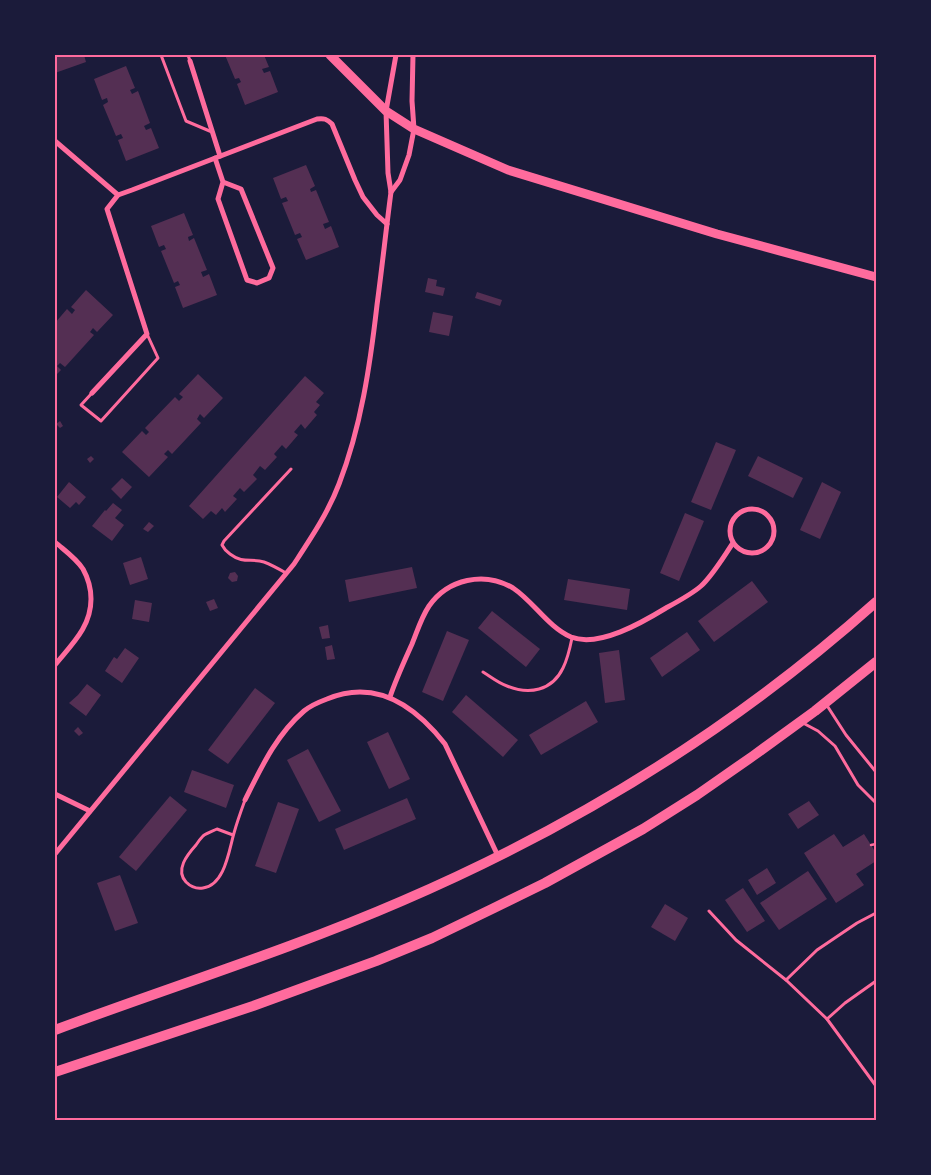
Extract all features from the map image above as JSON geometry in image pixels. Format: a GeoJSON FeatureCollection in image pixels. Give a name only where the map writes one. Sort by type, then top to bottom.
{"type":"FeatureCollection","features":[{"type":"Feature","properties":{"kind":"main road"},"geometry":{"type":"LineString","coordinates":[[55,1030],[341,926],[454,878],[550,830],[653,770],[702,738],[814,654],[876,602]]}},
{"type":"Feature","properties":{"kind":"main road"},"geometry":{"type":"LineString","coordinates":[[55,1072],[253,1006],[376,961],[432,938],[545,883],[643,829],[713,784],[800,722],[876,662]]}},
{"type":"Feature","properties":{"kind":"street"},"geometry":{"type":"LineString","coordinates":[[330,55],[386,110],[414,129],[508,170],[718,234],[876,277]]}},
{"type":"Feature","properties":{"kind":"street"},"geometry":{"type":"LineString","coordinates":[[55,854],[286,573],[310,540],[341,478],[364,397],[370,362],[391,192],[388,173],[386,110],[396,55]]}},
{"type":"Feature","properties":{"kind":"street"},"geometry":{"type":"LineString","coordinates":[[391,192],[400,180],[409,155],[414,129],[412,101],[413,55]]}},
{"type":"Feature","properties":{"kind":"street"},"geometry":{"type":"LineString","coordinates":[[189,58],[218,157],[223,182],[218,199],[247,280],[257,283],[269,278],[273,268],[241,189],[223,182]]}},
{"type":"Feature","properties":{"kind":"street"},"geometry":{"type":"LineString","coordinates":[[92,393],[147,334],[107,209],[118,195],[317,119],[327,120],[332,124],[363,198],[387,224]]}},
{"type":"Feature","properties":{"kind":"street"},"geometry":{"type":"LineString","coordinates":[[55,141],[118,195]]}},
{"type":"Feature","properties":{"kind":"street"},"geometry":{"type":"LineString","coordinates":[[750,509],[757,510],[764,513],[773,524],[773,538],[770,544],[759,553],[744,552],[733,543],[730,529],[732,522],[736,516],[743,512],[750,509]]}},
{"type":"Feature","properties":{"kind":"street"},"geometry":{"type":"LineString","coordinates":[[55,542],[76,560],[88,580],[91,592],[91,608],[87,623],[80,635],[55,665]]}},
{"type":"Feature","properties":{"kind":"street"},"geometry":{"type":"LineString","coordinates":[[390,697],[422,618],[428,607],[446,590],[470,580],[478,578],[488,579],[512,588],[525,597],[559,630],[572,637],[584,640],[621,632],[640,624],[676,603],[702,586],[733,543]]}},
{"type":"Feature","properties":{"kind":"street"},"geometry":{"type":"LineString","coordinates":[[245,800],[272,749],[284,732],[304,711],[335,695],[349,692],[369,692],[390,697],[422,718],[434,730],[445,744],[498,856]]}},
{"type":"Feature","properties":{"kind":"street"},"geometry":{"type":"LineString","coordinates":[[55,794],[90,811]]}},
{"type":"Feature","properties":{"kind":"lane"},"geometry":{"type":"LineString","coordinates":[[161,55],[186,121],[212,132]]}},
{"type":"Feature","properties":{"kind":"lane"},"geometry":{"type":"LineString","coordinates":[[92,393],[82,405],[101,421],[158,358],[147,334]]}},
{"type":"Feature","properties":{"kind":"lane"},"geometry":{"type":"LineString","coordinates":[[286,573],[258,560],[241,560],[236,558],[224,549],[222,545],[292,469]]}},
{"type":"Feature","properties":{"kind":"lane"},"geometry":{"type":"LineString","coordinates":[[483,672],[505,686],[520,690],[544,688],[562,670],[572,637]]}},
{"type":"Feature","properties":{"kind":"lane"},"geometry":{"type":"LineString","coordinates":[[825,703],[846,735],[876,772]]}},
{"type":"Feature","properties":{"kind":"lane"},"geometry":{"type":"LineString","coordinates":[[800,722],[818,731],[835,746],[858,785],[876,804]]}},
{"type":"Feature","properties":{"kind":"lane"},"geometry":{"type":"LineString","coordinates":[[233,835],[217,829],[203,836],[185,857],[181,873],[184,880],[198,889],[207,888],[213,884],[221,873],[227,859],[245,800]]}},
{"type":"Feature","properties":{"kind":"lane"},"geometry":{"type":"LineString","coordinates":[[710,911],[736,940],[786,980],[827,1019],[876,1086]]}},
{"type":"Feature","properties":{"kind":"lane"},"geometry":{"type":"LineString","coordinates":[[786,980],[816,950],[876,913]]}},
{"type":"Feature","properties":{"kind":"lane"},"geometry":{"type":"LineString","coordinates":[[827,1019],[845,1003],[876,981]]}},
{"type":"Feature","properties":{"kind":"path"},"geometry":{"type":"LineString","coordinates":[[871,846],[876,844]]}},
{"type":"Feature","properties":{"kind":"building"},"geometry":{"type":"Polygon","coordinates":[[[55,55],[84,55],[86,62],[55,73],[55,55]]]}},
{"type":"Feature","properties":{"kind":"building"},"geometry":{"type":"Polygon","coordinates":[[[225,55],[264,55],[269,67],[262,69],[264,73],[270,71],[278,92],[245,105],[237,84],[241,82],[239,78],[235,79],[225,55]]]}},
{"type":"Feature","properties":{"kind":"building"},"geometry":{"type":"Polygon","coordinates":[[[126,66],[135,88],[130,90],[132,94],[138,91],[150,123],[144,126],[146,130],[151,128],[159,148],[126,161],[118,140],[123,138],[121,134],[116,136],[103,105],[108,102],[107,98],[102,100],[94,79],[126,66]]]}},
{"type":"Feature","properties":{"kind":"building"},"geometry":{"type":"Polygon","coordinates":[[[306,165],[315,186],[310,189],[311,192],[316,190],[329,222],[323,224],[325,229],[331,226],[339,247],[306,260],[297,239],[302,237],[300,233],[295,235],[282,203],[288,201],[286,197],[281,199],[273,178],[306,165]]]}},
{"type":"Feature","properties":{"kind":"building"},"geometry":{"type":"Polygon","coordinates":[[[184,213],[193,235],[188,237],[189,241],[194,238],[207,270],[201,272],[203,277],[209,274],[217,295],[183,308],[175,287],[180,285],[178,281],[174,283],[161,251],[166,249],[164,245],[159,247],[151,226],[184,213]]]}},
{"type":"Feature","properties":{"kind":"building"},"geometry":{"type":"Polygon","coordinates":[[[428,278],[437,280],[436,286],[445,288],[443,296],[425,292],[428,278]]]}},
{"type":"Feature","properties":{"kind":"building"},"geometry":{"type":"Polygon","coordinates":[[[86,290],[113,315],[97,332],[93,328],[90,332],[94,335],[65,367],[60,363],[57,366],[61,370],[55,376],[55,323],[67,309],[72,314],[75,310],[71,307],[86,290]]]}},
{"type":"Feature","properties":{"kind":"building"},"geometry":{"type":"Polygon","coordinates":[[[477,292],[502,300],[500,306],[475,298],[477,292]]]}},
{"type":"Feature","properties":{"kind":"building"},"geometry":{"type":"Polygon","coordinates":[[[433,312],[453,316],[449,336],[429,332],[433,312]]]}},
{"type":"Feature","properties":{"kind":"building"},"geometry":{"type":"Polygon","coordinates":[[[198,374],[223,398],[204,418],[200,414],[197,419],[201,423],[172,454],[168,450],[164,454],[168,457],[149,477],[122,452],[142,431],[146,435],[149,432],[145,428],[175,397],[179,401],[183,397],[179,394],[198,374]]]}},
{"type":"Feature","properties":{"kind":"building"},"geometry":{"type":"Polygon","coordinates":[[[305,376],[324,393],[316,402],[320,405],[314,412],[317,415],[305,429],[301,424],[294,432],[298,435],[286,449],[282,445],[274,454],[277,457],[265,470],[260,466],[253,475],[257,479],[244,492],[240,488],[233,496],[237,499],[225,512],[222,508],[216,515],[211,511],[203,519],[189,506],[305,376]]]}},
{"type":"Feature","properties":{"kind":"building"},"geometry":{"type":"Polygon","coordinates":[[[60,421],[63,426],[60,428],[56,424],[60,421]]]}},
{"type":"Feature","properties":{"kind":"building"},"geometry":{"type":"Polygon","coordinates":[[[716,442],[736,450],[711,510],[691,502],[716,442]]]}},
{"type":"Feature","properties":{"kind":"building"},"geometry":{"type":"Polygon","coordinates":[[[91,456],[94,459],[90,463],[87,459],[91,456]]]}},
{"type":"Feature","properties":{"kind":"building"},"geometry":{"type":"Polygon","coordinates":[[[758,456],[803,478],[793,498],[748,476],[758,456]]]}},
{"type":"Feature","properties":{"kind":"building"},"geometry":{"type":"Polygon","coordinates":[[[122,478],[132,487],[121,499],[111,489],[122,478]]]}},
{"type":"Feature","properties":{"kind":"building"},"geometry":{"type":"Polygon","coordinates":[[[69,482],[86,497],[79,505],[76,502],[70,508],[57,497],[69,482]]]}},
{"type":"Feature","properties":{"kind":"building"},"geometry":{"type":"Polygon","coordinates":[[[822,482],[841,492],[820,539],[800,530],[822,482]]]}},
{"type":"Feature","properties":{"kind":"building"},"geometry":{"type":"Polygon","coordinates":[[[113,503],[122,510],[115,518],[124,525],[112,541],[92,526],[113,503]]]}},
{"type":"Feature","properties":{"kind":"building"},"geometry":{"type":"Polygon","coordinates":[[[685,513],[704,521],[679,581],[660,573],[685,513]]]}},
{"type":"Feature","properties":{"kind":"building"},"geometry":{"type":"Polygon","coordinates":[[[149,522],[154,526],[148,532],[143,529],[149,522]]]}},
{"type":"Feature","properties":{"kind":"building"},"geometry":{"type":"Polygon","coordinates":[[[141,557],[148,579],[130,585],[123,563],[141,557]]]}},
{"type":"Feature","properties":{"kind":"building"},"geometry":{"type":"Polygon","coordinates":[[[412,567],[417,588],[349,602],[345,580],[412,567]]]}},
{"type":"Feature","properties":{"kind":"building"},"geometry":{"type":"Polygon","coordinates":[[[235,572],[238,576],[237,581],[232,582],[228,578],[230,573],[235,572]]]}},
{"type":"Feature","properties":{"kind":"building"},"geometry":{"type":"Polygon","coordinates":[[[568,579],[630,589],[627,610],[564,600],[568,579]]]}},
{"type":"Feature","properties":{"kind":"building"},"geometry":{"type":"Polygon","coordinates":[[[752,581],[768,602],[714,642],[698,621],[752,581]]]}},
{"type":"Feature","properties":{"kind":"building"},"geometry":{"type":"Polygon","coordinates":[[[214,599],[218,608],[210,611],[206,602],[214,599]]]}},
{"type":"Feature","properties":{"kind":"building"},"geometry":{"type":"Polygon","coordinates":[[[135,600],[152,603],[149,622],[132,619],[135,600]]]}},
{"type":"Feature","properties":{"kind":"building"},"geometry":{"type":"Polygon","coordinates":[[[492,611],[540,649],[526,667],[478,628],[492,611]]]}},
{"type":"Feature","properties":{"kind":"building"},"geometry":{"type":"Polygon","coordinates":[[[328,625],[330,638],[322,639],[319,627],[328,625]]]}},
{"type":"Feature","properties":{"kind":"building"},"geometry":{"type":"Polygon","coordinates":[[[447,631],[469,640],[443,701],[422,692],[447,631]]]}},
{"type":"Feature","properties":{"kind":"building"},"geometry":{"type":"Polygon","coordinates":[[[687,632],[700,650],[662,677],[650,658],[687,632]]]}},
{"type":"Feature","properties":{"kind":"building"},"geometry":{"type":"Polygon","coordinates":[[[332,645],[335,659],[327,660],[325,647],[332,645]]]}},
{"type":"Feature","properties":{"kind":"building"},"geometry":{"type":"Polygon","coordinates":[[[125,648],[139,658],[122,683],[105,671],[114,657],[117,659],[125,648]]]}},
{"type":"Feature","properties":{"kind":"building"},"geometry":{"type":"Polygon","coordinates":[[[619,650],[625,700],[605,703],[599,653],[619,650]]]}},
{"type":"Feature","properties":{"kind":"building"},"geometry":{"type":"Polygon","coordinates":[[[87,684],[101,695],[86,716],[69,703],[87,684]]]}},
{"type":"Feature","properties":{"kind":"building"},"geometry":{"type":"Polygon","coordinates":[[[255,688],[275,703],[228,764],[208,750],[255,688]]]}},
{"type":"Feature","properties":{"kind":"building"},"geometry":{"type":"Polygon","coordinates":[[[466,695],[518,740],[503,757],[452,712],[466,695]]]}},
{"type":"Feature","properties":{"kind":"building"},"geometry":{"type":"Polygon","coordinates":[[[586,701],[598,722],[541,755],[529,735],[586,701]]]}},
{"type":"Feature","properties":{"kind":"building"},"geometry":{"type":"Polygon","coordinates":[[[78,727],[83,733],[79,736],[74,731],[78,727]]]}},
{"type":"Feature","properties":{"kind":"building"},"geometry":{"type":"Polygon","coordinates":[[[388,732],[410,779],[389,789],[367,742],[388,732]]]}},
{"type":"Feature","properties":{"kind":"building"},"geometry":{"type":"Polygon","coordinates":[[[308,749],[341,811],[319,822],[287,760],[308,749]]]}},
{"type":"Feature","properties":{"kind":"building"},"geometry":{"type":"Polygon","coordinates":[[[192,770],[234,785],[226,808],[184,792],[192,770]]]}},
{"type":"Feature","properties":{"kind":"building"},"geometry":{"type":"Polygon","coordinates":[[[170,796],[187,810],[136,871],[119,857],[170,796]]]}},
{"type":"Feature","properties":{"kind":"building"},"geometry":{"type":"Polygon","coordinates":[[[407,798],[416,819],[344,850],[335,829],[407,798]]]}},
{"type":"Feature","properties":{"kind":"building"},"geometry":{"type":"Polygon","coordinates":[[[809,801],[819,815],[798,829],[788,814],[809,801]]]}},
{"type":"Feature","properties":{"kind":"building"},"geometry":{"type":"Polygon","coordinates":[[[278,802],[299,809],[276,873],[255,866],[278,802]]]}},
{"type":"Feature","properties":{"kind":"building"},"geometry":{"type":"Polygon","coordinates":[[[834,834],[843,847],[864,834],[876,853],[876,861],[856,874],[864,885],[836,903],[804,853],[834,834]]]}},
{"type":"Feature","properties":{"kind":"building"},"geometry":{"type":"Polygon","coordinates":[[[767,868],[776,883],[757,895],[748,880],[767,868]]]}},
{"type":"Feature","properties":{"kind":"building"},"geometry":{"type":"Polygon","coordinates":[[[808,871],[827,899],[779,930],[760,903],[808,871]]]}},
{"type":"Feature","properties":{"kind":"building"},"geometry":{"type":"Polygon","coordinates":[[[120,875],[138,923],[115,931],[97,883],[120,875]]]}},
{"type":"Feature","properties":{"kind":"building"},"geometry":{"type":"Polygon","coordinates":[[[743,888],[765,921],[747,932],[725,900],[743,888]]]}},
{"type":"Feature","properties":{"kind":"building"},"geometry":{"type":"Polygon","coordinates":[[[665,904],[688,918],[675,941],[651,927],[665,904]]]}}]}
